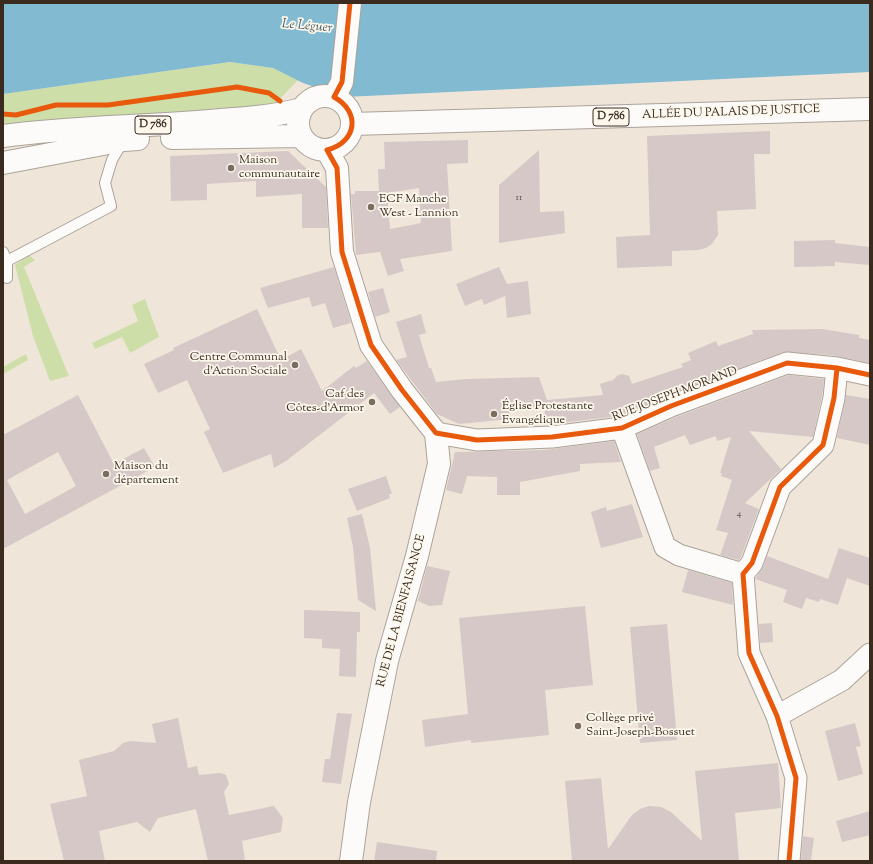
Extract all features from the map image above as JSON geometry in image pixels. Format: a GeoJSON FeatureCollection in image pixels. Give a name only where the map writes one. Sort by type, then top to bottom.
{"type":"FeatureCollection","features":[{"type":"Feature","properties":{"kind":"main road"},"geometry":{"type":"LineString","coordinates":[[338,90],[310,100],[302,109],[298,118],[298,127],[301,136],[308,144],[317,149],[327,150],[335,148],[343,143],[348,136],[352,124],[352,116],[342,102],[338,90],[350,3]]}},
{"type":"Feature","properties":{"kind":"main road","name":"D 786"},"geometry":{"type":"LineString","coordinates":[[3,136],[48,130],[192,123],[277,115],[302,109]]}},
{"type":"Feature","properties":{"kind":"main road","name":"ALLÉE DU PALAIS DE JUSTICE"},"geometry":{"type":"LineString","coordinates":[[352,124],[534,120],[870,109]]}},
{"type":"Feature","properties":{"kind":"main road","name":"D 786"},"geometry":{"type":"LineString","coordinates":[[3,163],[124,140],[301,136]]}},
{"type":"Feature","properties":{"kind":"main road"},"geometry":{"type":"LineString","coordinates":[[327,150],[337,168],[342,252],[371,345],[402,390],[436,433]]}},
{"type":"Feature","properties":{"kind":"main road","name":"RUE DE LA BIENFAISANCE"},"geometry":{"type":"LineString","coordinates":[[351,861],[359,802],[387,661],[417,556],[439,464],[436,433]]}},
{"type":"Feature","properties":{"kind":"street","name":"RUE JOSEPH MORAND"},"geometry":{"type":"LineString","coordinates":[[436,433],[477,440],[552,437],[622,428],[671,406],[787,364],[837,368],[870,375]]}},
{"type":"Feature","properties":{"kind":"street"},"geometry":{"type":"LineString","coordinates":[[789,861],[796,778],[777,716],[749,653],[743,574],[752,563],[780,487],[823,445],[834,398],[837,368]]}},
{"type":"Feature","properties":{"kind":"street"},"geometry":{"type":"LineString","coordinates":[[622,428],[665,547],[679,556],[743,574]]}},
{"type":"Feature","properties":{"kind":"street"},"geometry":{"type":"LineString","coordinates":[[777,716],[842,680],[870,654]]}},
{"type":"Feature","properties":{"kind":"lane"},"geometry":{"type":"LineString","coordinates":[[3,146],[48,130]]}},
{"type":"Feature","properties":{"kind":"lane"},"geometry":{"type":"LineString","coordinates":[[7,278],[4,258],[111,206],[105,183],[112,160],[124,140]]}},
{"type":"Feature","properties":{"kind":"green space"},"geometry":{"type":"Polygon","coordinates":[[[230,62],[273,68],[298,80],[272,107],[3,131],[3,94],[230,62]]]}},
{"type":"Feature","properties":{"kind":"green space"},"geometry":{"type":"Polygon","coordinates":[[[29,255],[35,260],[24,267],[69,376],[50,381],[33,336],[15,265],[29,255]]]}},
{"type":"Feature","properties":{"kind":"green space"},"geometry":{"type":"Polygon","coordinates":[[[145,299],[159,337],[130,353],[122,337],[95,349],[92,343],[138,321],[132,305],[145,299]]]}},
{"type":"Feature","properties":{"kind":"green space"},"geometry":{"type":"Polygon","coordinates":[[[26,354],[28,360],[3,374],[3,367],[26,354]]]}},
{"type":"Feature","properties":{"kind":"water","name":"Le Léguer"},"geometry":{"type":"Polygon","coordinates":[[[3,3],[870,3],[870,72],[345,97],[303,83],[273,68],[230,62],[3,94],[3,3]]]}},
{"type":"Feature","properties":{"kind":"building"},"geometry":{"type":"Polygon","coordinates":[[[770,131],[770,154],[754,154],[756,209],[717,211],[718,235],[712,244],[706,248],[698,250],[672,251],[672,266],[617,268],[616,237],[650,235],[647,136],[770,131]]]}},
{"type":"Feature","properties":{"kind":"building"},"geometry":{"type":"Polygon","coordinates":[[[468,140],[468,163],[447,164],[452,251],[400,259],[404,271],[388,276],[380,252],[356,255],[351,194],[355,194],[355,191],[379,191],[378,169],[385,169],[384,142],[468,140]],[[419,188],[387,193],[390,229],[421,223],[419,188]]]}},
{"type":"Feature","properties":{"kind":"building"},"geometry":{"type":"Polygon","coordinates":[[[539,150],[540,212],[564,211],[565,233],[499,243],[499,185],[539,150]]]}},
{"type":"Feature","properties":{"kind":"building"},"geometry":{"type":"Polygon","coordinates":[[[288,151],[326,187],[328,228],[302,228],[302,194],[256,197],[256,181],[207,184],[207,200],[171,201],[170,156],[288,151]]]}},
{"type":"Feature","properties":{"kind":"building"},"geometry":{"type":"Polygon","coordinates":[[[835,240],[835,243],[870,247],[870,265],[835,262],[835,266],[794,267],[794,241],[835,240]]]}},
{"type":"Feature","properties":{"kind":"building"},"geometry":{"type":"Polygon","coordinates":[[[334,267],[351,323],[333,328],[325,303],[312,307],[309,297],[268,308],[260,288],[334,267]]]}},
{"type":"Feature","properties":{"kind":"building"},"geometry":{"type":"Polygon","coordinates":[[[499,267],[507,284],[528,281],[531,314],[507,318],[505,296],[484,305],[482,299],[465,306],[456,284],[499,267]]]}},
{"type":"Feature","properties":{"kind":"building"},"geometry":{"type":"Polygon","coordinates":[[[383,288],[390,312],[375,317],[368,292],[383,288]]]}},
{"type":"Feature","properties":{"kind":"building"},"geometry":{"type":"Polygon","coordinates":[[[257,309],[281,360],[301,349],[322,391],[354,366],[356,368],[367,361],[400,407],[390,414],[374,393],[286,461],[274,468],[271,454],[223,473],[204,432],[210,429],[187,380],[158,393],[144,364],[174,350],[173,348],[257,309]]]}},
{"type":"Feature","properties":{"kind":"building"},"geometry":{"type":"Polygon","coordinates":[[[421,314],[426,333],[419,335],[429,368],[431,368],[436,382],[467,379],[539,377],[547,400],[603,395],[600,384],[613,380],[618,375],[622,374],[629,376],[632,384],[683,367],[681,364],[691,360],[688,353],[716,341],[718,346],[753,334],[752,330],[822,329],[859,335],[859,338],[870,340],[870,363],[831,355],[783,352],[667,395],[619,416],[544,425],[545,409],[510,409],[510,419],[459,424],[437,414],[396,360],[407,357],[396,322],[421,314]]]}},
{"type":"Feature","properties":{"kind":"building"},"geometry":{"type":"Polygon","coordinates":[[[789,375],[824,379],[822,396],[813,437],[749,431],[781,469],[745,503],[759,509],[739,560],[720,555],[728,533],[716,530],[732,480],[721,476],[722,473],[720,473],[731,437],[717,441],[716,436],[690,445],[685,435],[654,447],[660,468],[650,471],[637,434],[676,417],[789,375]]]}},
{"type":"Feature","properties":{"kind":"building","name":"Maison du département"},"geometry":{"type":"Polygon","coordinates":[[[78,395],[114,464],[144,448],[155,467],[3,549],[3,435],[78,395]],[[58,452],[7,480],[25,514],[76,486],[58,452]]]}},
{"type":"Feature","properties":{"kind":"building"},"geometry":{"type":"Polygon","coordinates":[[[846,395],[870,399],[870,445],[837,438],[846,395]]]}},
{"type":"Feature","properties":{"kind":"building"},"geometry":{"type":"Polygon","coordinates":[[[614,441],[621,462],[580,464],[580,471],[520,482],[520,495],[497,495],[497,477],[467,476],[462,494],[446,490],[455,452],[544,450],[614,441]]]}},
{"type":"Feature","properties":{"kind":"building"},"geometry":{"type":"Polygon","coordinates":[[[386,476],[392,494],[389,494],[390,498],[357,511],[348,489],[386,476]]]}},
{"type":"Feature","properties":{"kind":"building"},"geometry":{"type":"Polygon","coordinates":[[[632,504],[643,537],[601,548],[591,512],[606,507],[607,511],[632,504]]]}},
{"type":"Feature","properties":{"kind":"building"},"geometry":{"type":"Polygon","coordinates":[[[362,514],[370,548],[376,611],[358,600],[353,547],[347,518],[362,514]]]}},
{"type":"Feature","properties":{"kind":"building"},"geometry":{"type":"Polygon","coordinates":[[[839,548],[870,558],[870,586],[847,578],[838,605],[820,599],[819,602],[806,598],[802,609],[783,602],[787,590],[755,579],[763,567],[767,556],[828,579],[839,548]]]}},
{"type":"Feature","properties":{"kind":"building"},"geometry":{"type":"Polygon","coordinates":[[[427,566],[450,571],[442,605],[429,606],[418,601],[427,566]]]}},
{"type":"Feature","properties":{"kind":"building"},"geometry":{"type":"Polygon","coordinates":[[[688,570],[732,583],[733,605],[682,592],[688,570]]]}},
{"type":"Feature","properties":{"kind":"building"},"geometry":{"type":"Polygon","coordinates":[[[585,606],[593,685],[545,690],[549,735],[471,743],[471,740],[425,747],[422,720],[468,714],[459,618],[585,606]]]}},
{"type":"Feature","properties":{"kind":"building"},"geometry":{"type":"Polygon","coordinates":[[[304,610],[360,612],[360,632],[357,632],[356,677],[339,676],[340,649],[322,648],[322,639],[304,638],[304,610]]]}},
{"type":"Feature","properties":{"kind":"building"},"geometry":{"type":"Polygon","coordinates":[[[772,623],[773,642],[760,643],[759,624],[772,623]]]}},
{"type":"Feature","properties":{"kind":"building"},"geometry":{"type":"Polygon","coordinates":[[[667,624],[677,740],[640,743],[630,627],[667,624]]]}},
{"type":"Feature","properties":{"kind":"building"},"geometry":{"type":"Polygon","coordinates":[[[337,713],[352,714],[341,784],[322,782],[325,759],[330,759],[337,713]]]}},
{"type":"Feature","properties":{"kind":"building"},"geometry":{"type":"Polygon","coordinates":[[[178,718],[188,768],[197,766],[199,775],[220,773],[226,775],[229,784],[224,792],[229,815],[274,806],[283,818],[281,832],[242,841],[245,861],[208,861],[196,809],[158,818],[150,832],[137,822],[99,831],[105,861],[64,861],[50,804],[87,796],[79,760],[114,751],[123,743],[130,741],[156,743],[152,724],[178,718]]]}},
{"type":"Feature","properties":{"kind":"building"},"geometry":{"type":"Polygon","coordinates":[[[855,723],[861,746],[856,747],[863,774],[838,781],[825,731],[855,723]]]}},
{"type":"Feature","properties":{"kind":"building"},"geometry":{"type":"Polygon","coordinates":[[[778,763],[781,808],[735,813],[739,861],[572,861],[565,781],[601,778],[608,849],[632,815],[640,809],[649,806],[661,807],[671,812],[702,841],[695,771],[778,763]]]}},
{"type":"Feature","properties":{"kind":"building"},"geometry":{"type":"Polygon","coordinates":[[[870,811],[870,835],[842,842],[836,821],[870,811]]]}},
{"type":"Feature","properties":{"kind":"building"},"geometry":{"type":"Polygon","coordinates":[[[803,836],[814,838],[811,861],[801,861],[803,836]]]}},
{"type":"Feature","properties":{"kind":"building"},"geometry":{"type":"Polygon","coordinates":[[[377,842],[437,851],[436,861],[374,861],[377,842]]]}},
{"type":"Feature","properties":{"kind":"cycle path"},"geometry":{"type":"LineString","coordinates":[[350,3],[342,82],[334,97],[343,103],[349,110],[352,118],[352,126],[350,134],[345,140],[337,146],[327,150],[337,168],[342,252],[371,345],[402,390],[436,433],[477,440],[552,437],[622,428],[671,406],[787,363],[837,368],[870,375]]}},
{"type":"Feature","properties":{"kind":"cycle path"},"geometry":{"type":"LineString","coordinates":[[3,114],[16,115],[56,105],[108,105],[237,87],[269,93],[280,101]]}},
{"type":"Feature","properties":{"kind":"cycle path"},"geometry":{"type":"LineString","coordinates":[[789,861],[796,778],[777,716],[749,653],[743,574],[752,563],[780,487],[823,445],[834,398],[837,368]]}},
{"type":"Feature","properties":{"kind":"place","name":"Maison communautaire"},"geometry":{"type":"Point","coordinates":[231,168]}},
{"type":"Feature","properties":{"kind":"place","name":"ECF Manche West - Lannion"},"geometry":{"type":"Point","coordinates":[371,207]}},
{"type":"Feature","properties":{"kind":"place","name":"Centre Communal d'Action Sociale"},"geometry":{"type":"Point","coordinates":[295,365]}},
{"type":"Feature","properties":{"kind":"place","name":"Caf des Côtes-d'Armor"},"geometry":{"type":"Point","coordinates":[372,402]}},
{"type":"Feature","properties":{"kind":"place","name":"Église Protestante Evangélique"},"geometry":{"type":"Point","coordinates":[494,414]}},
{"type":"Feature","properties":{"kind":"place","name":"Maison du département"},"geometry":{"type":"Point","coordinates":[106,474]}},
{"type":"Feature","properties":{"kind":"place","name":"Collège privé Saint-Joseph-Bossuet"},"geometry":{"type":"Point","coordinates":[578,726]}}]}
